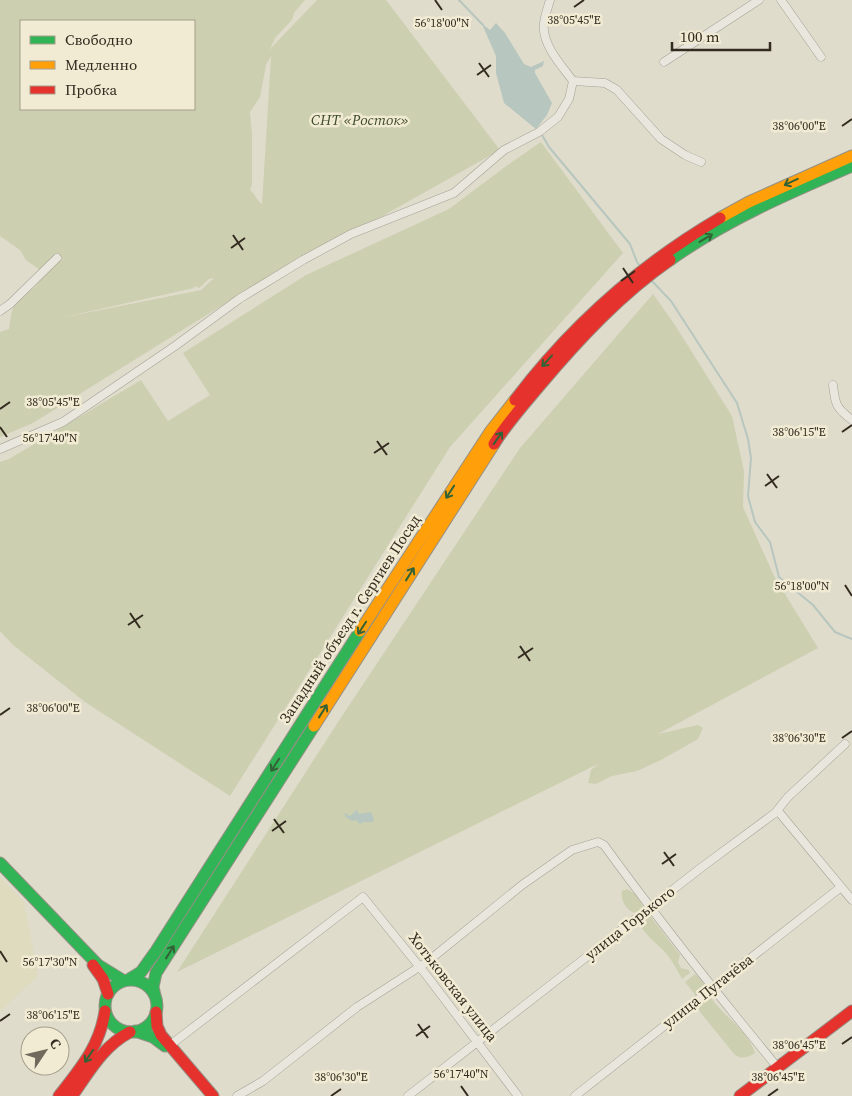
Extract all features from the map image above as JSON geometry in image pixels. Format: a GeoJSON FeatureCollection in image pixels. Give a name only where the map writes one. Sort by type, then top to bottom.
{"type":"FeatureCollection","features":[{"type":"Feature","properties":{"kind":"main road"},"geometry":{"type":"LineString","coordinates":[[621,293],[695,233],[749,202],[852,156]]}},
{"type":"Feature","properties":{"kind":"main road"},"geometry":{"type":"LineString","coordinates":[[662,260],[753,210],[852,166]]}},
{"type":"Feature","properties":{"kind":"main road","name":"Западный объезд г. Сергиев Посад"},"geometry":{"type":"LineString","coordinates":[[126,980],[141,972],[156,951],[421,536],[490,432],[530,380],[559,348],[621,293]]}},
{"type":"Feature","properties":{"kind":"main road","name":"Западный объезд г. Сергиев Посад"},"geometry":{"type":"LineString","coordinates":[[154,996],[153,987],[156,973],[496,439],[536,388],[621,293]]}},
{"type":"Feature","properties":{"kind":"main road"},"geometry":{"type":"LineString","coordinates":[[0,863],[101,968],[126,980],[138,981],[146,985],[154,996],[159,1031],[169,1046],[213,1096]]}},
{"type":"Feature","properties":{"kind":"main road"},"geometry":{"type":"LineString","coordinates":[[66,930],[97,971],[108,994]]}},
{"type":"Feature","properties":{"kind":"main road"},"geometry":{"type":"LineString","coordinates":[[60,1096],[98,1041],[104,1029],[105,1005],[108,994],[118,984],[126,980]]}},
{"type":"Feature","properties":{"kind":"main road"},"geometry":{"type":"LineString","coordinates":[[105,1011],[114,1026],[121,1030],[153,1037],[185,1064]]}},
{"type":"Feature","properties":{"kind":"main road"},"geometry":{"type":"LineString","coordinates":[[740,1096],[852,1011]]}},
{"type":"Feature","properties":{"kind":"main road"},"geometry":{"type":"LineString","coordinates":[[72,1096],[114,1040],[146,1026],[151,1022],[156,1012]]}},
{"type":"Feature","properties":{"kind":"street"},"geometry":{"type":"LineString","coordinates":[[0,449],[64,422],[175,346],[239,299],[302,260],[351,234],[454,193],[504,150],[539,132],[558,117],[569,99],[573,81],[555,57],[546,39],[543,25],[550,0]]}},
{"type":"Feature","properties":{"kind":"street"},"geometry":{"type":"LineString","coordinates":[[664,62],[759,0]]}},
{"type":"Feature","properties":{"kind":"street"},"geometry":{"type":"LineString","coordinates":[[781,0],[821,57]]}},
{"type":"Feature","properties":{"kind":"street"},"geometry":{"type":"LineString","coordinates":[[573,81],[605,83],[617,90],[662,139],[685,155],[700,162]]}},
{"type":"Feature","properties":{"kind":"street"},"geometry":{"type":"LineString","coordinates":[[0,311],[10,304],[57,258]]}},
{"type":"Feature","properties":{"kind":"street"},"geometry":{"type":"LineString","coordinates":[[833,385],[835,402],[852,420]]}},
{"type":"Feature","properties":{"kind":"street","name":"улица Горького"},"geometry":{"type":"LineString","coordinates":[[408,1096],[702,867],[778,811],[788,797],[845,744]]}},
{"type":"Feature","properties":{"kind":"street"},"geometry":{"type":"LineString","coordinates":[[778,811],[852,900]]}},
{"type":"Feature","properties":{"kind":"street"},"geometry":{"type":"LineString","coordinates":[[237,1096],[262,1081],[358,1007],[419,968],[522,885],[572,850],[598,842],[604,846],[712,988],[778,1068]]}},
{"type":"Feature","properties":{"kind":"street","name":"улица Пугачёва"},"geometry":{"type":"LineString","coordinates":[[574,1096],[842,887]]}},
{"type":"Feature","properties":{"kind":"street","name":"Хотьковская улица"},"geometry":{"type":"LineString","coordinates":[[169,1046],[363,897],[518,1096]]}},
{"type":"Feature","properties":{"kind":"shaded area"},"geometry":{"type":"Polygon","coordinates":[[[496,23],[505,33],[524,64],[531,67],[544,61],[543,66],[535,70],[535,73],[552,103],[547,115],[536,129],[504,103],[496,73],[496,56],[482,24],[490,30],[496,23]]]}},
{"type":"Feature","properties":{"kind":"shaded area"},"geometry":{"type":"Polygon","coordinates":[[[357,810],[359,814],[371,812],[374,819],[373,822],[363,822],[360,824],[356,820],[352,821],[346,817],[344,813],[350,816],[357,810]]]}},
{"type":"Feature","properties":{"kind":"shaded area"},"geometry":{"type":"Polygon","coordinates":[[[0,877],[24,902],[38,976],[0,1011],[0,877]]]}},
{"type":"Feature","properties":{"kind":"green space","name":"СНТ «Росток»"},"geometry":{"type":"Polygon","coordinates":[[[0,0],[305,0],[294,13],[292,20],[275,38],[271,48],[317,0],[386,0],[500,150],[354,232],[279,270],[33,423],[0,437],[0,332],[9,329],[14,306],[17,301],[35,287],[40,277],[40,270],[26,260],[20,250],[0,236],[0,0]],[[271,56],[266,65],[260,97],[250,112],[252,184],[250,190],[262,204],[271,56]],[[214,278],[209,279],[199,288],[195,286],[194,288],[60,318],[201,290],[214,278]]]}},
{"type":"Feature","properties":{"kind":"green space"},"geometry":{"type":"Polygon","coordinates":[[[541,142],[623,253],[450,447],[230,796],[85,702],[13,645],[0,631],[0,462],[9,459],[141,380],[168,421],[210,395],[183,353],[306,275],[449,209],[541,142]]]}},
{"type":"Feature","properties":{"kind":"green space"},"geometry":{"type":"Polygon","coordinates":[[[653,294],[675,325],[732,416],[744,471],[743,507],[774,576],[818,648],[658,734],[698,725],[703,728],[698,739],[661,760],[637,771],[612,776],[596,784],[588,783],[591,770],[598,764],[177,972],[340,719],[520,448],[653,294]]]}},
{"type":"Feature","properties":{"kind":"green space"},"geometry":{"type":"Polygon","coordinates":[[[627,889],[635,894],[643,906],[636,913],[629,910],[623,901],[622,891],[627,889]]]}},
{"type":"Feature","properties":{"kind":"green space"},"geometry":{"type":"Polygon","coordinates":[[[647,915],[650,916],[680,955],[678,962],[681,968],[689,970],[690,973],[682,979],[668,955],[647,935],[638,922],[647,915]]]}},
{"type":"Feature","properties":{"kind":"green space"},"geometry":{"type":"Polygon","coordinates":[[[695,974],[701,979],[706,988],[696,996],[685,982],[695,974]]]}},
{"type":"Feature","properties":{"kind":"green space"},"geometry":{"type":"Polygon","coordinates":[[[707,998],[711,998],[742,1031],[755,1053],[743,1058],[735,1055],[700,1012],[698,1007],[707,998]]]}},
{"type":"Feature","properties":{"kind":"waterway"},"geometry":{"type":"LineString","coordinates":[[459,0],[483,25]]}},
{"type":"Feature","properties":{"kind":"waterway"},"geometry":{"type":"LineString","coordinates":[[542,135],[549,147],[630,244],[640,266]]}},
{"type":"Feature","properties":{"kind":"waterway"},"geometry":{"type":"LineString","coordinates":[[651,280],[671,301],[737,403],[748,439],[751,458],[748,496],[755,522],[770,542],[779,577],[813,605],[835,632],[852,639]]}},
{"type":"Feature","properties":{"kind":"traffic: fast"},"geometry":{"type":"LineString","coordinates":[[670,260],[713,232],[736,220],[781,197],[852,166]]}},
{"type":"Feature","properties":{"kind":"traffic: fast"},"geometry":{"type":"LineString","coordinates":[[128,980],[141,972],[156,951],[360,631]]}},
{"type":"Feature","properties":{"kind":"traffic: fast"},"geometry":{"type":"LineString","coordinates":[[155,996],[153,987],[156,973],[314,726]]}},
{"type":"Feature","properties":{"kind":"traffic: fast"},"geometry":{"type":"LineString","coordinates":[[0,863],[98,965],[124,981]]}},
{"type":"Feature","properties":{"kind":"traffic: fast"},"geometry":{"type":"LineString","coordinates":[[131,980],[141,982],[149,988],[155,996],[157,1006],[155,1016],[149,1024],[141,1030],[131,1032],[121,1030],[113,1024],[107,1016],[105,1006],[107,996],[113,988],[121,982],[131,980]]}},
{"type":"Feature","properties":{"kind":"traffic: fast"},"geometry":{"type":"LineString","coordinates":[[135,1031],[153,1037],[165,1046]]}},
{"type":"Feature","properties":{"kind":"traffic: slow"},"geometry":{"type":"LineString","coordinates":[[720,218],[749,202],[852,156]]}},
{"type":"Feature","properties":{"kind":"traffic: slow"},"geometry":{"type":"LineString","coordinates":[[360,631],[490,432],[515,400]]}},
{"type":"Feature","properties":{"kind":"traffic: slow"},"geometry":{"type":"LineString","coordinates":[[314,726],[494,444]]}},
{"type":"Feature","properties":{"kind":"traffic: jam"},"geometry":{"type":"LineString","coordinates":[[515,400],[559,347],[608,299],[662,256],[720,218]]}},
{"type":"Feature","properties":{"kind":"traffic: jam"},"geometry":{"type":"LineString","coordinates":[[494,444],[555,367],[586,334],[635,287],[670,260]]}},
{"type":"Feature","properties":{"kind":"traffic: jam"},"geometry":{"type":"LineString","coordinates":[[93,965],[103,979],[108,994]]}},
{"type":"Feature","properties":{"kind":"traffic: jam"},"geometry":{"type":"LineString","coordinates":[[59,1096],[94,1046],[105,1011]]}},
{"type":"Feature","properties":{"kind":"traffic: jam"},"geometry":{"type":"LineString","coordinates":[[740,1096],[852,1011]]}},
{"type":"Feature","properties":{"kind":"traffic: jam"},"geometry":{"type":"LineString","coordinates":[[156,1012],[157,1026],[161,1035],[213,1096]]}},
{"type":"Feature","properties":{"kind":"traffic: jam"},"geometry":{"type":"LineString","coordinates":[[72,1096],[104,1052],[130,1032]]}}]}
